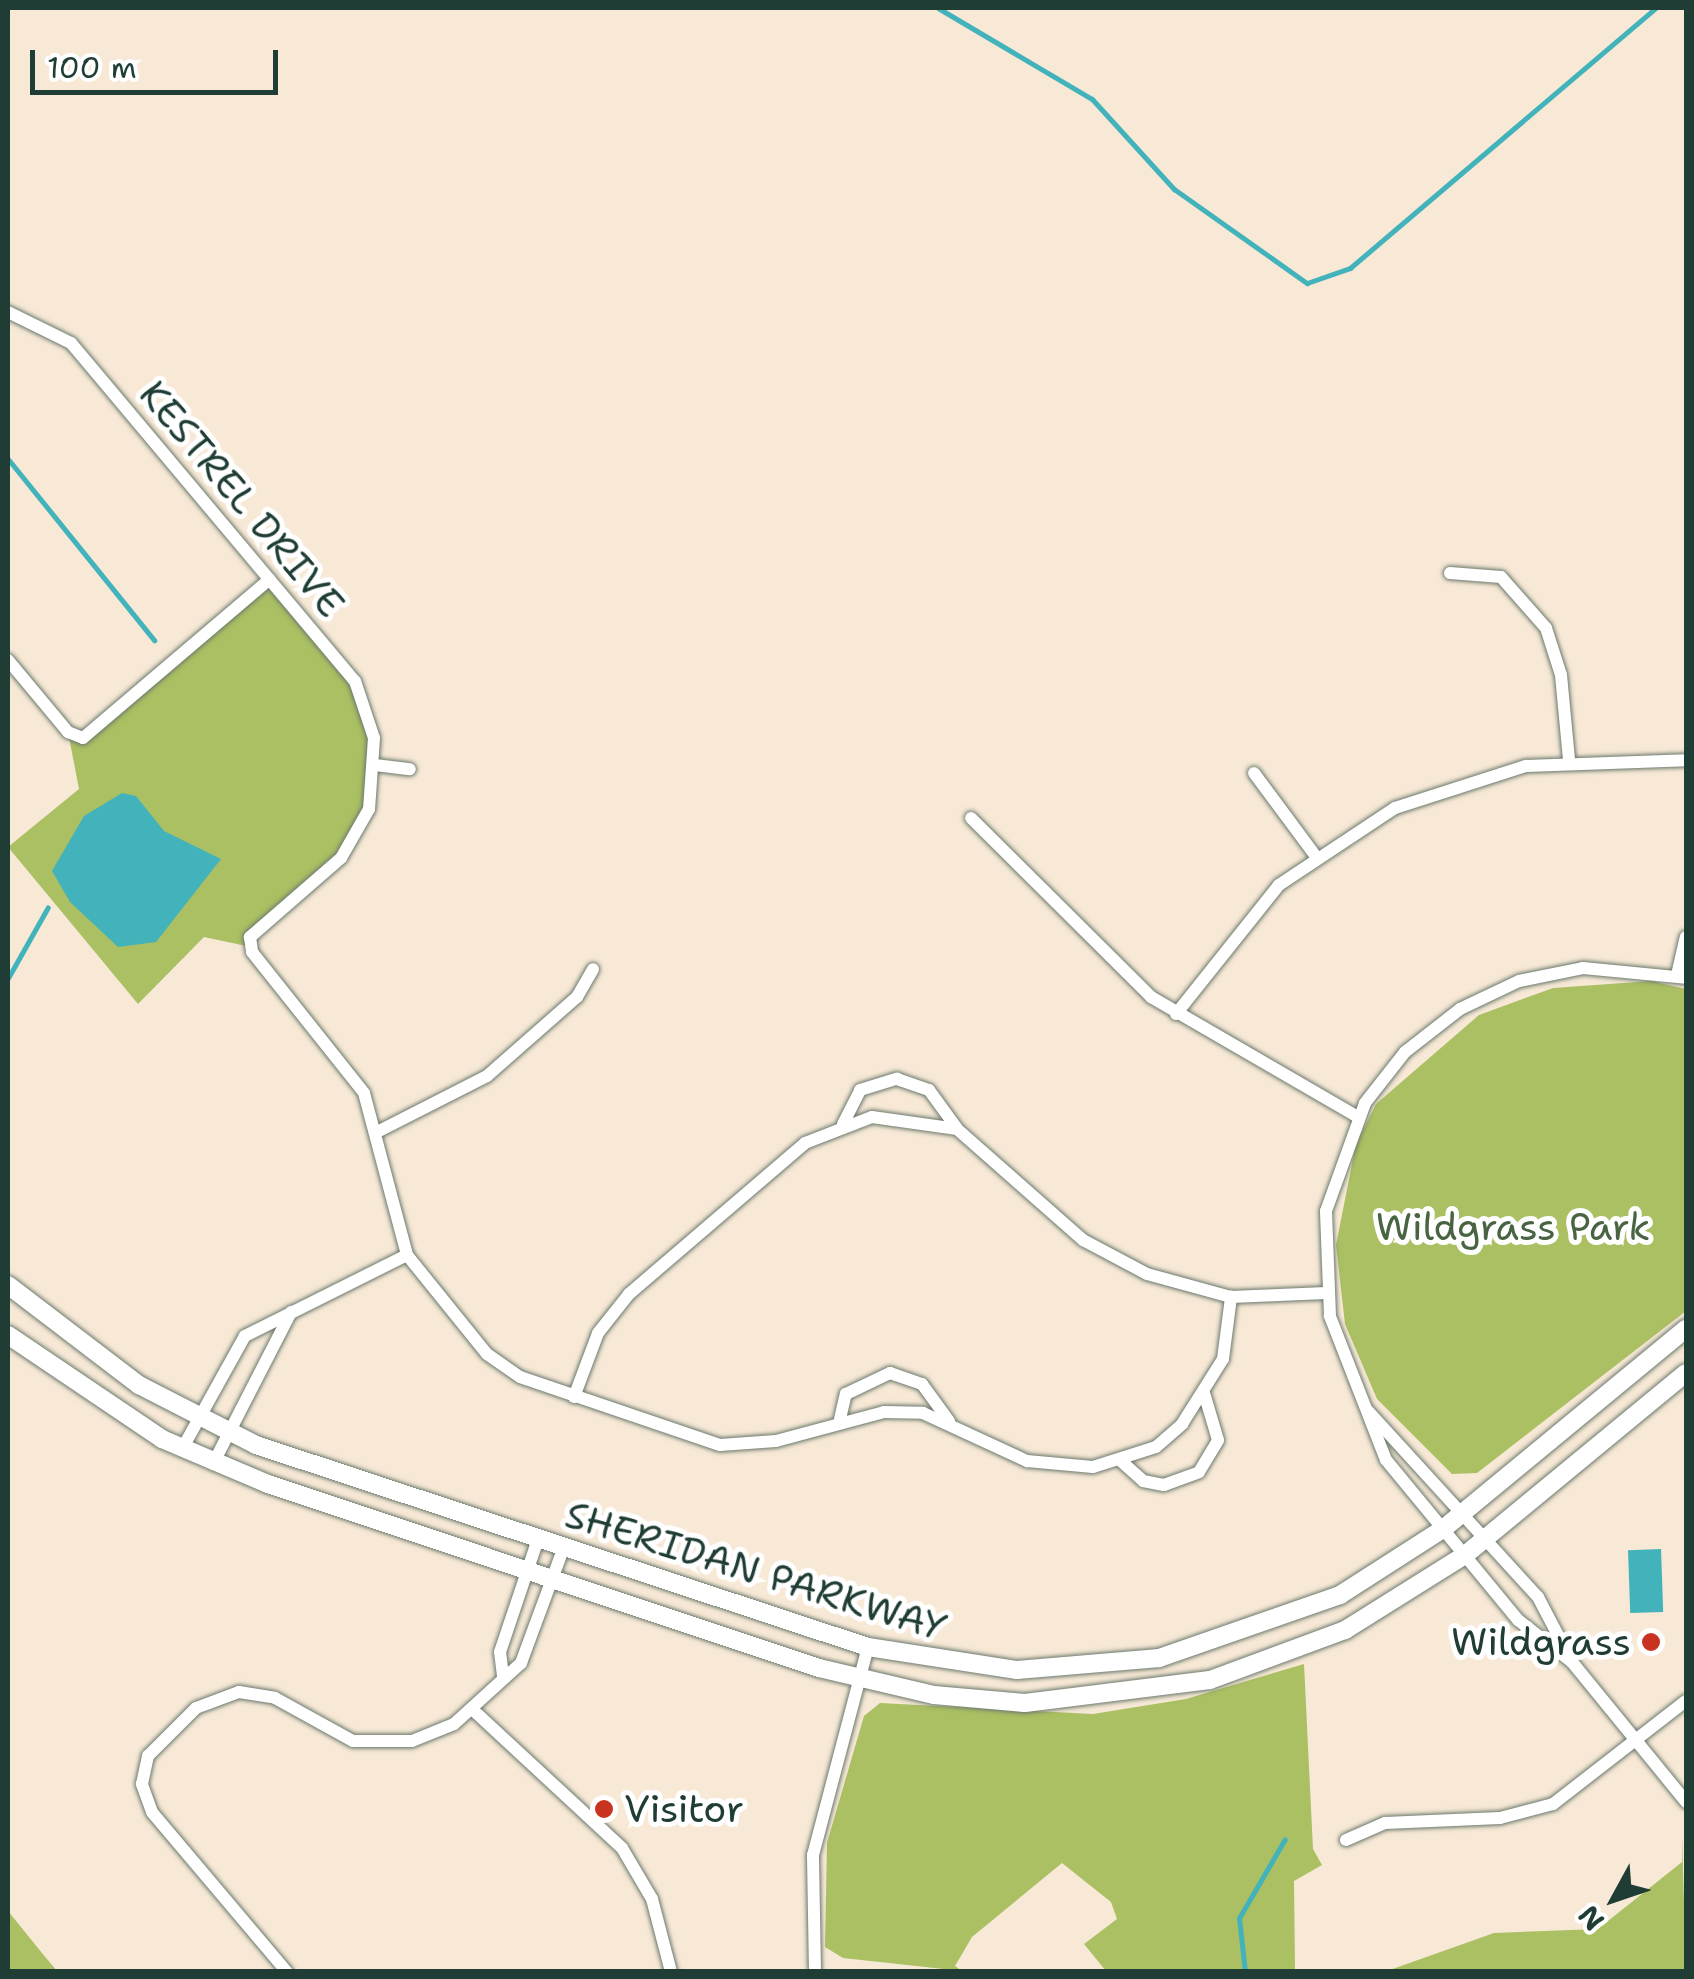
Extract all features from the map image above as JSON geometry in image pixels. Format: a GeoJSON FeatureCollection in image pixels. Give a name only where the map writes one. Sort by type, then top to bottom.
{"type":"FeatureCollection","features":[{"type":"Feature","properties":{"kind":"main road","name":"SHERIDAN PARKWAY"},"geometry":{"type":"LineString","coordinates":[[8,1285],[197,1418],[226,1432],[868,1647],[1017,1670],[1159,1658],[1313,1609],[1443,1529],[1686,1329]]}},
{"type":"Feature","properties":{"kind":"main road","name":"SHERIDAN PARKWAY"},"geometry":{"type":"LineString","coordinates":[[8,1335],[182,1449],[213,1464],[527,1572],[859,1678],[1026,1703],[1150,1692],[1325,1639],[1465,1555],[1686,1373]]}},
{"type":"Feature","properties":{"kind":"street","name":"KESTREL DRIVE"},"geometry":{"type":"LineString","coordinates":[[8,312],[71,343],[355,680],[375,765],[369,808],[350,846],[250,936],[252,952],[340,1055],[378,1130],[407,1256]]}},
{"type":"Feature","properties":{"kind":"street"},"geometry":{"type":"LineString","coordinates":[[1450,573],[1500,577],[1534,609],[1558,663],[1569,760]]}},
{"type":"Feature","properties":{"kind":"street"},"geometry":{"type":"LineString","coordinates":[[8,660],[82,738],[270,579]]}},
{"type":"Feature","properties":{"kind":"street"},"geometry":{"type":"LineString","coordinates":[[1176,1014],[1239,926],[1315,856],[1434,790],[1569,760],[1686,760]]}},
{"type":"Feature","properties":{"kind":"street"},"geometry":{"type":"LineString","coordinates":[[375,765],[410,768]]}},
{"type":"Feature","properties":{"kind":"street"},"geometry":{"type":"LineString","coordinates":[[1254,773],[1315,856]]}},
{"type":"Feature","properties":{"kind":"street"},"geometry":{"type":"LineString","coordinates":[[971,818],[1112,965],[1176,1014],[1358,1117]]}},
{"type":"Feature","properties":{"kind":"street"},"geometry":{"type":"LineString","coordinates":[[1686,937],[1682,976],[1583,968],[1491,992],[1406,1052],[1358,1117],[1326,1211],[1326,1293],[1386,1460],[1518,1620],[1572,1662],[1686,1802]]}},
{"type":"Feature","properties":{"kind":"street"},"geometry":{"type":"LineString","coordinates":[[378,1130],[488,1076],[576,997],[593,969]]}},
{"type":"Feature","properties":{"kind":"street"},"geometry":{"type":"LineString","coordinates":[[843,1124],[860,1090],[897,1079],[929,1090],[957,1129],[1083,1240],[1146,1274],[1231,1297],[1326,1293]]}},
{"type":"Feature","properties":{"kind":"street"},"geometry":{"type":"LineString","coordinates":[[574,1397],[598,1333],[629,1294],[805,1143],[843,1124],[921,1117],[957,1129]]}},
{"type":"Feature","properties":{"kind":"street"},"geometry":{"type":"LineString","coordinates":[[182,1449],[245,1336],[407,1256],[487,1354],[574,1397],[720,1445],[776,1442],[840,1419],[884,1412],[949,1421],[1027,1461],[1063,1469],[1120,1460],[1156,1447],[1204,1393],[1223,1359],[1231,1297]]}},
{"type":"Feature","properties":{"kind":"street"},"geometry":{"type":"LineString","coordinates":[[213,1464],[226,1432],[291,1312]]}},
{"type":"Feature","properties":{"kind":"street"},"geometry":{"type":"LineString","coordinates":[[840,1419],[846,1394],[890,1373],[922,1384],[949,1421]]}},
{"type":"Feature","properties":{"kind":"street"},"geometry":{"type":"LineString","coordinates":[[1120,1460],[1143,1482],[1164,1485],[1199,1472],[1218,1440],[1204,1393]]}},
{"type":"Feature","properties":{"kind":"street"},"geometry":{"type":"LineString","coordinates":[[1368,1411],[1538,1596],[1572,1662]]}},
{"type":"Feature","properties":{"kind":"street"},"geometry":{"type":"LineString","coordinates":[[503,1676],[500,1652],[538,1539]]}},
{"type":"Feature","properties":{"kind":"street"},"geometry":{"type":"LineString","coordinates":[[287,1972],[152,1812],[142,1784],[156,1743],[196,1708],[239,1692],[376,1744],[433,1735],[473,1710],[503,1676],[521,1663],[564,1547]]}},
{"type":"Feature","properties":{"kind":"street"},"geometry":{"type":"LineString","coordinates":[[815,1972],[812,1855],[868,1647]]}},
{"type":"Feature","properties":{"kind":"street"},"geometry":{"type":"LineString","coordinates":[[1346,1840],[1384,1824],[1526,1814],[1576,1790],[1686,1700]]}},
{"type":"Feature","properties":{"kind":"street"},"geometry":{"type":"LineString","coordinates":[[473,1710],[622,1848],[652,1898],[671,1972]]}},
{"type":"Feature","properties":{"kind":"green space"},"geometry":{"type":"Polygon","coordinates":[[[270,579],[355,681],[366,709],[375,775],[358,834],[250,936],[251,947],[204,937],[138,1004],[8,847],[79,789],[68,732],[83,737],[270,579]]]}},
{"type":"Feature","properties":{"kind":"green space","name":"Wildgrass Park"},"geometry":{"type":"Polygon","coordinates":[[[1651,981],[1686,989],[1686,1311],[1477,1473],[1452,1474],[1377,1399],[1345,1324],[1336,1245],[1356,1144],[1376,1104],[1479,1015],[1553,988],[1651,981]]]}},
{"type":"Feature","properties":{"kind":"green space"},"geometry":{"type":"Polygon","coordinates":[[[1304,1664],[1313,1849],[1322,1865],[1294,1881],[1295,1971],[1106,1971],[1084,1944],[1117,1919],[1111,1902],[1062,1863],[972,1937],[955,1966],[962,1971],[843,1958],[825,1947],[827,1843],[864,1716],[880,1703],[1093,1714],[1186,1699],[1304,1664]]]}},
{"type":"Feature","properties":{"kind":"green space"},"geometry":{"type":"Polygon","coordinates":[[[1682,1835],[1686,1971],[1387,1971],[1494,1933],[1598,1929],[1682,1862],[1682,1835]]]}},
{"type":"Feature","properties":{"kind":"green space"},"geometry":{"type":"Polygon","coordinates":[[[8,1911],[42,1953],[57,1971],[8,1971],[8,1911]]]}},
{"type":"Feature","properties":{"kind":"water"},"geometry":{"type":"Polygon","coordinates":[[[122,793],[136,796],[164,831],[221,859],[156,942],[118,947],[70,902],[52,871],[84,816],[122,793]]]}},
{"type":"Feature","properties":{"kind":"water"},"geometry":{"type":"Polygon","coordinates":[[[1661,1549],[1663,1612],[1630,1613],[1628,1550],[1661,1549]]]}},
{"type":"Feature","properties":{"kind":"waterway"},"geometry":{"type":"LineString","coordinates":[[938,8],[1092,99],[1174,189],[1307,283],[1350,268],[1655,8]]}},
{"type":"Feature","properties":{"kind":"waterway"},"geometry":{"type":"LineString","coordinates":[[8,459],[154,640]]}},
{"type":"Feature","properties":{"kind":"waterway"},"geometry":{"type":"LineString","coordinates":[[8,978],[48,907]]}},
{"type":"Feature","properties":{"kind":"waterway"},"geometry":{"type":"LineString","coordinates":[[1245,1972],[1239,1918],[1285,1839]]}},
{"type":"Feature","properties":{"kind":"place","name":"Wildgrass"},"geometry":{"type":"Point","coordinates":[1651,1642]}},
{"type":"Feature","properties":{"kind":"place","name":"Visitor"},"geometry":{"type":"Point","coordinates":[604,1809]}}]}
